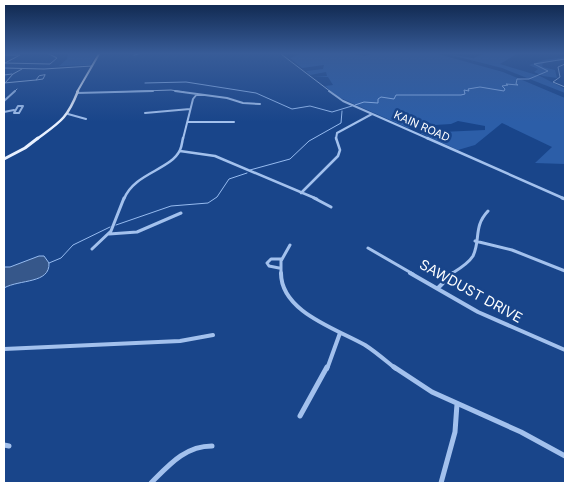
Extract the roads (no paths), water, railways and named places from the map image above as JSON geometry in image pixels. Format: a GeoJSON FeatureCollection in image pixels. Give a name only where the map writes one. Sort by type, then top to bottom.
{"type":"FeatureCollection","features":[{"type":"Feature","properties":{"kind":"main road"},"geometry":{"type":"LineString","coordinates":[[4,160],[52,128],[68,114],[86,77]]}},
{"type":"Feature","properties":{"kind":"street","name":"KAIN ROAD"},"geometry":{"type":"LineString","coordinates":[[310,77],[339,99],[565,199]]}},
{"type":"Feature","properties":{"kind":"street"},"geometry":{"type":"LineString","coordinates":[[560,77],[554,82],[565,87]]}},
{"type":"Feature","properties":{"kind":"street"},"geometry":{"type":"LineString","coordinates":[[4,83],[36,81]]}},
{"type":"Feature","properties":{"kind":"street"},"geometry":{"type":"LineString","coordinates":[[4,101],[17,89]]}},
{"type":"Feature","properties":{"kind":"street"},"geometry":{"type":"LineString","coordinates":[[77,93],[167,90],[260,104]]}},
{"type":"Feature","properties":{"kind":"street"},"geometry":{"type":"LineString","coordinates":[[92,249],[109,234],[127,190],[140,179],[168,162],[180,151],[193,98],[197,94]]}},
{"type":"Feature","properties":{"kind":"street"},"geometry":{"type":"LineString","coordinates":[[145,113],[190,109]]}},
{"type":"Feature","properties":{"kind":"street"},"geometry":{"type":"LineString","coordinates":[[4,112],[14,110]]}},
{"type":"Feature","properties":{"kind":"street"},"geometry":{"type":"LineString","coordinates":[[68,114],[86,119]]}},
{"type":"Feature","properties":{"kind":"street"},"geometry":{"type":"LineString","coordinates":[[300,193],[340,154],[340,147],[336,138],[337,133],[372,114]]}},
{"type":"Feature","properties":{"kind":"street"},"geometry":{"type":"LineString","coordinates":[[188,122],[234,122]]}},
{"type":"Feature","properties":{"kind":"street"},"geometry":{"type":"LineString","coordinates":[[180,151],[214,156],[330,207]]}},
{"type":"Feature","properties":{"kind":"street"},"geometry":{"type":"LineString","coordinates":[[438,288],[447,277],[472,257],[476,230],[488,211]]}},
{"type":"Feature","properties":{"kind":"street"},"geometry":{"type":"LineString","coordinates":[[109,234],[125,235],[143,230],[181,213]]}},
{"type":"Feature","properties":{"kind":"street"},"geometry":{"type":"LineString","coordinates":[[475,241],[512,250],[565,271]]}},
{"type":"Feature","properties":{"kind":"street"},"geometry":{"type":"LineString","coordinates":[[290,245],[281,259],[281,281],[291,300],[312,318],[366,346],[422,386],[457,404],[521,432],[565,456]]}},
{"type":"Feature","properties":{"kind":"street","name":"SAWDUST DRIVE"},"geometry":{"type":"LineString","coordinates":[[368,248],[496,320],[565,350]]}},
{"type":"Feature","properties":{"kind":"street"},"geometry":{"type":"LineString","coordinates":[[280,268],[269,266],[267,263],[271,259],[281,259]]}},
{"type":"Feature","properties":{"kind":"street"},"geometry":{"type":"LineString","coordinates":[[300,416],[326,371],[340,333]]}},
{"type":"Feature","properties":{"kind":"street"},"geometry":{"type":"LineString","coordinates":[[4,349],[180,341],[213,335]]}},
{"type":"Feature","properties":{"kind":"street"},"geometry":{"type":"LineString","coordinates":[[441,483],[455,432],[457,404]]}},
{"type":"Feature","properties":{"kind":"street"},"geometry":{"type":"LineString","coordinates":[[151,483],[184,453],[198,446],[212,446]]}},
{"type":"Feature","properties":{"kind":"waterway"},"geometry":{"type":"LineString","coordinates":[[355,105],[364,102],[378,103],[378,99],[381,97],[394,99],[396,95],[461,95],[465,94],[464,90],[469,91],[468,89],[480,87],[504,91],[505,89],[502,86],[508,85],[506,84],[518,85],[516,84],[517,79],[529,79],[534,77]]}},
{"type":"Feature","properties":{"kind":"waterway"},"geometry":{"type":"LineString","coordinates":[[145,83],[186,82],[256,93],[292,109],[310,106],[332,112],[352,106]]}},
{"type":"Feature","properties":{"kind":"waterway"},"geometry":{"type":"LineString","coordinates":[[250,170],[290,159],[309,141],[341,123],[342,111]]}},
{"type":"Feature","properties":{"kind":"waterway"},"geometry":{"type":"LineString","coordinates":[[116,225],[171,206],[208,203],[217,197],[229,179],[247,173]]}},
{"type":"Feature","properties":{"kind":"waterway"},"geometry":{"type":"LineString","coordinates":[[49,263],[61,258],[73,245],[110,227]]}}]}
